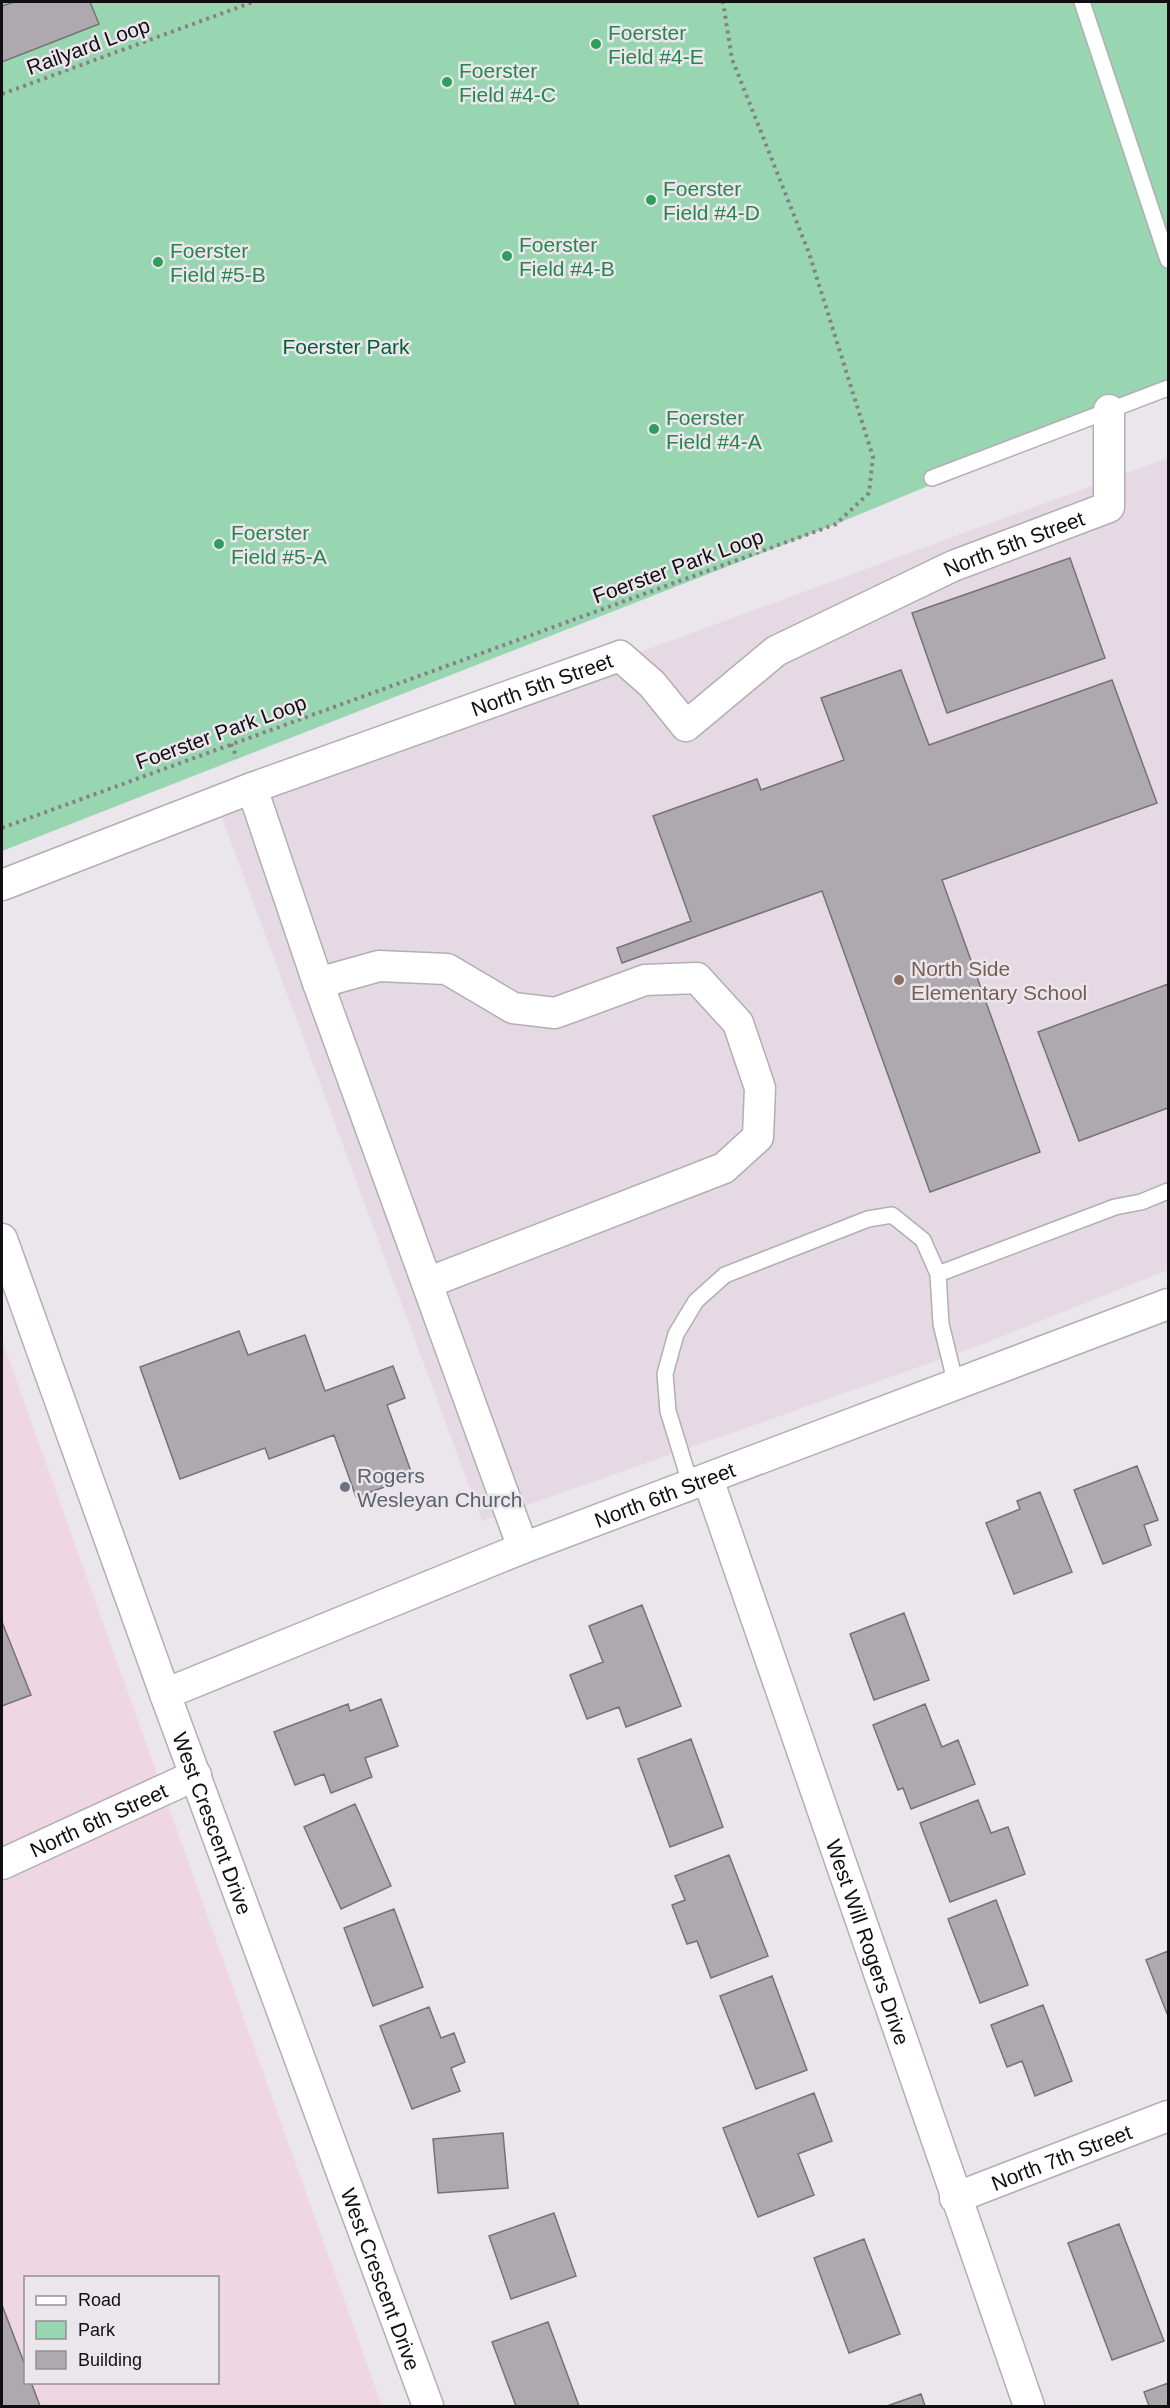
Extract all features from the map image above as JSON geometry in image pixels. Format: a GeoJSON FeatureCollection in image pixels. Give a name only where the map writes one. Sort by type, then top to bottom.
{"type":"FeatureCollection","features":[{"type":"Feature","properties":{"kind":"street","name":"North 5th Street"},"geometry":{"type":"LineString","coordinates":[[2,885],[252,788],[620,656],[652,684],[686,726],[776,651],[953,566],[1109,507],[1109,410]]}},
{"type":"Feature","properties":{"kind":"street"},"geometry":{"type":"LineString","coordinates":[[252,788],[318,983],[523,1548]]}},
{"type":"Feature","properties":{"kind":"street"},"geometry":{"type":"LineString","coordinates":[[318,983],[379,966],[447,969],[513,1008],[555,1013],[645,980],[697,978],[738,1023],[760,1088],[758,1137],[724,1168],[427,1283]]}},
{"type":"Feature","properties":{"kind":"street","name":"West Crescent Drive"},"geometry":{"type":"LineString","coordinates":[[2,1239],[165,1694],[428,2406]]}},
{"type":"Feature","properties":{"kind":"street","name":"North 6th Street"},"geometry":{"type":"LineString","coordinates":[[165,1694],[523,1548],[1168,1304]]}},
{"type":"Feature","properties":{"kind":"street","name":"West Will Rogers Drive"},"geometry":{"type":"LineString","coordinates":[[699,1483],[1029,2406]]}},
{"type":"Feature","properties":{"kind":"street","name":"North 6th Street"},"geometry":{"type":"LineString","coordinates":[[2,1864],[196,1775]]}},
{"type":"Feature","properties":{"kind":"street","name":"North 7th Street"},"geometry":{"type":"LineString","coordinates":[[955,2198],[1168,2116]]}},
{"type":"Feature","properties":{"kind":"lane"},"geometry":{"type":"LineString","coordinates":[[1082,2],[1168,260]]}},
{"type":"Feature","properties":{"kind":"lane"},"geometry":{"type":"LineString","coordinates":[[932,478],[1168,388]]}},
{"type":"Feature","properties":{"kind":"lane"},"geometry":{"type":"LineString","coordinates":[[938,1274],[1115,1207],[1141,1202],[1168,1191]]}},
{"type":"Feature","properties":{"kind":"lane"},"geometry":{"type":"LineString","coordinates":[[699,1483],[668,1411],[665,1374],[676,1334],[696,1301],[725,1275],[868,1219],[892,1215],[923,1240],[938,1274],[940,1324],[956,1385]]}},
{"type":"Feature","properties":{"kind":"path","name":"Railyard Loop"},"geometry":{"type":"LineString","coordinates":[[2,94],[253,2]]}},
{"type":"Feature","properties":{"kind":"path","name":"Foerster Park Loop"},"geometry":{"type":"LineString","coordinates":[[2,828],[836,524],[869,493],[873,457],[809,253],[732,59],[723,2]]}},
{"type":"Feature","properties":{"kind":"shaded area"},"geometry":{"type":"Polygon","coordinates":[[[1168,458],[1168,1270],[978,1346],[482,1521],[218,807],[1168,458]]]}},
{"type":"Feature","properties":{"kind":"shaded area"},"geometry":{"type":"Polygon","coordinates":[[[2,1340],[382,2406],[2,2406],[2,1340]]]}},
{"type":"Feature","properties":{"kind":"green space","name":"Foerster Park"},"geometry":{"type":"Polygon","coordinates":[[[2,2],[1168,2],[1168,387],[836,524],[2,851],[2,2]]]}},
{"type":"Feature","properties":{"kind":"building"},"geometry":{"type":"Polygon","coordinates":[[[14,2],[90,2],[99,24],[2,62],[2,6],[14,2]]]}},
{"type":"Feature","properties":{"kind":"building"},"geometry":{"type":"Polygon","coordinates":[[[1070,558],[1105,658],[947,713],[912,613],[1070,558]]]}},
{"type":"Feature","properties":{"kind":"building"},"geometry":{"type":"Polygon","coordinates":[[[901,670],[929,745],[1112,680],[1157,803],[942,880],[1040,1152],[930,1192],[822,891],[622,963],[617,948],[691,921],[653,816],[757,779],[761,790],[844,760],[821,698],[901,670]]]}},
{"type":"Feature","properties":{"kind":"building"},"geometry":{"type":"Polygon","coordinates":[[[1168,984],[1168,1108],[1079,1141],[1038,1032],[1168,984]]]}},
{"type":"Feature","properties":{"kind":"building"},"geometry":{"type":"Polygon","coordinates":[[[239,1331],[248,1355],[305,1335],[325,1391],[393,1366],[405,1398],[387,1405],[413,1477],[356,1497],[334,1435],[269,1459],[265,1448],[180,1479],[140,1367],[239,1331]]]}},
{"type":"Feature","properties":{"kind":"building"},"geometry":{"type":"Polygon","coordinates":[[[1137,1466],[1158,1520],[1144,1525],[1151,1545],[1103,1564],[1074,1490],[1137,1466]]]}},
{"type":"Feature","properties":{"kind":"building"},"geometry":{"type":"Polygon","coordinates":[[[1040,1492],[1072,1572],[1014,1594],[986,1523],[1020,1509],[1017,1501],[1040,1492]]]}},
{"type":"Feature","properties":{"kind":"building"},"geometry":{"type":"Polygon","coordinates":[[[642,1605],[681,1706],[626,1727],[619,1707],[587,1719],[570,1675],[603,1662],[589,1626],[642,1605]]]}},
{"type":"Feature","properties":{"kind":"building"},"geometry":{"type":"Polygon","coordinates":[[[904,1613],[929,1680],[874,1700],[850,1634],[904,1613]]]}},
{"type":"Feature","properties":{"kind":"building"},"geometry":{"type":"Polygon","coordinates":[[[2,1622],[31,1695],[2,1706],[2,1622]]]}},
{"type":"Feature","properties":{"kind":"building"},"geometry":{"type":"Polygon","coordinates":[[[381,1699],[398,1746],[365,1758],[372,1777],[331,1793],[324,1774],[295,1785],[274,1732],[348,1704],[350,1711],[381,1699]]]}},
{"type":"Feature","properties":{"kind":"building"},"geometry":{"type":"Polygon","coordinates":[[[925,1704],[942,1747],[958,1740],[975,1784],[911,1809],[903,1788],[898,1790],[873,1725],[925,1704]]]}},
{"type":"Feature","properties":{"kind":"building"},"geometry":{"type":"Polygon","coordinates":[[[691,1739],[723,1827],[670,1847],[638,1759],[691,1739]]]}},
{"type":"Feature","properties":{"kind":"building"},"geometry":{"type":"Polygon","coordinates":[[[978,1800],[991,1833],[1008,1827],[1025,1874],[950,1902],[920,1823],[978,1800]]]}},
{"type":"Feature","properties":{"kind":"building"},"geometry":{"type":"Polygon","coordinates":[[[355,1804],[391,1886],[341,1909],[304,1827],[355,1804]]]}},
{"type":"Feature","properties":{"kind":"building"},"geometry":{"type":"Polygon","coordinates":[[[729,1855],[768,1956],[711,1978],[697,1941],[687,1944],[672,1905],[685,1900],[675,1876],[729,1855]]]}},
{"type":"Feature","properties":{"kind":"building"},"geometry":{"type":"Polygon","coordinates":[[[996,1900],[1028,1985],[980,2003],[948,1919],[996,1900]]]}},
{"type":"Feature","properties":{"kind":"building"},"geometry":{"type":"Polygon","coordinates":[[[394,1909],[423,1987],[373,2006],[344,1928],[394,1909]]]}},
{"type":"Feature","properties":{"kind":"building"},"geometry":{"type":"Polygon","coordinates":[[[1168,1951],[1168,2016],[1146,1960],[1168,1951]]]}},
{"type":"Feature","properties":{"kind":"building"},"geometry":{"type":"Polygon","coordinates":[[[772,1976],[807,2070],[756,2089],[720,1996],[772,1976]]]}},
{"type":"Feature","properties":{"kind":"building"},"geometry":{"type":"Polygon","coordinates":[[[1043,2005],[1072,2081],[1035,2096],[1022,2061],[1007,2067],[991,2025],[1043,2005]]]}},
{"type":"Feature","properties":{"kind":"building"},"geometry":{"type":"Polygon","coordinates":[[[429,2007],[441,2038],[454,2033],[465,2062],[451,2068],[460,2091],[412,2109],[380,2026],[429,2007]]]}},
{"type":"Feature","properties":{"kind":"building"},"geometry":{"type":"Polygon","coordinates":[[[814,2093],[832,2141],[798,2154],[814,2195],[758,2217],[723,2128],[814,2093]]]}},
{"type":"Feature","properties":{"kind":"building"},"geometry":{"type":"Polygon","coordinates":[[[503,2133],[508,2188],[438,2193],[433,2139],[503,2133]]]}},
{"type":"Feature","properties":{"kind":"building"},"geometry":{"type":"Polygon","coordinates":[[[554,2213],[576,2276],[511,2299],[489,2236],[554,2213]]]}},
{"type":"Feature","properties":{"kind":"building"},"geometry":{"type":"Polygon","coordinates":[[[1119,2224],[1164,2341],[1112,2360],[1068,2243],[1119,2224]]]}},
{"type":"Feature","properties":{"kind":"building"},"geometry":{"type":"Polygon","coordinates":[[[864,2239],[900,2334],[849,2353],[814,2258],[864,2239]]]}},
{"type":"Feature","properties":{"kind":"building"},"geometry":{"type":"Polygon","coordinates":[[[2,2305],[24,2363],[24,2384],[32,2384],[40,2406],[2,2406],[2,2305]]]}},
{"type":"Feature","properties":{"kind":"building"},"geometry":{"type":"Polygon","coordinates":[[[548,2322],[579,2406],[516,2406],[492,2342],[548,2322]]]}},
{"type":"Feature","properties":{"kind":"building"},"geometry":{"type":"Polygon","coordinates":[[[1168,2383],[1168,2406],[1149,2406],[1144,2392],[1168,2383]]]}},
{"type":"Feature","properties":{"kind":"building"},"geometry":{"type":"Polygon","coordinates":[[[921,2394],[925,2406],[887,2406],[921,2394]]]}},
{"type":"Feature","properties":{"kind":"place","name":"Foerster Field #4-E"},"geometry":{"type":"Point","coordinates":[596,44]}},
{"type":"Feature","properties":{"kind":"place","name":"Foerster Field #4-C"},"geometry":{"type":"Point","coordinates":[447,82]}},
{"type":"Feature","properties":{"kind":"place","name":"Foerster Field #4-D"},"geometry":{"type":"Point","coordinates":[651,200]}},
{"type":"Feature","properties":{"kind":"place","name":"Foerster Field #4-B"},"geometry":{"type":"Point","coordinates":[507,256]}},
{"type":"Feature","properties":{"kind":"place","name":"Foerster Field #5-B"},"geometry":{"type":"Point","coordinates":[158,262]}},
{"type":"Feature","properties":{"kind":"place","name":"Foerster Field #4-A"},"geometry":{"type":"Point","coordinates":[654,429]}},
{"type":"Feature","properties":{"kind":"place","name":"Foerster Field #5-A"},"geometry":{"type":"Point","coordinates":[219,544]}},
{"type":"Feature","properties":{"kind":"place","name":"North Side Elementary School"},"geometry":{"type":"Point","coordinates":[899,980]}},
{"type":"Feature","properties":{"kind":"place","name":"Rogers Wesleyan Church"},"geometry":{"type":"Point","coordinates":[345,1487]}}]}
